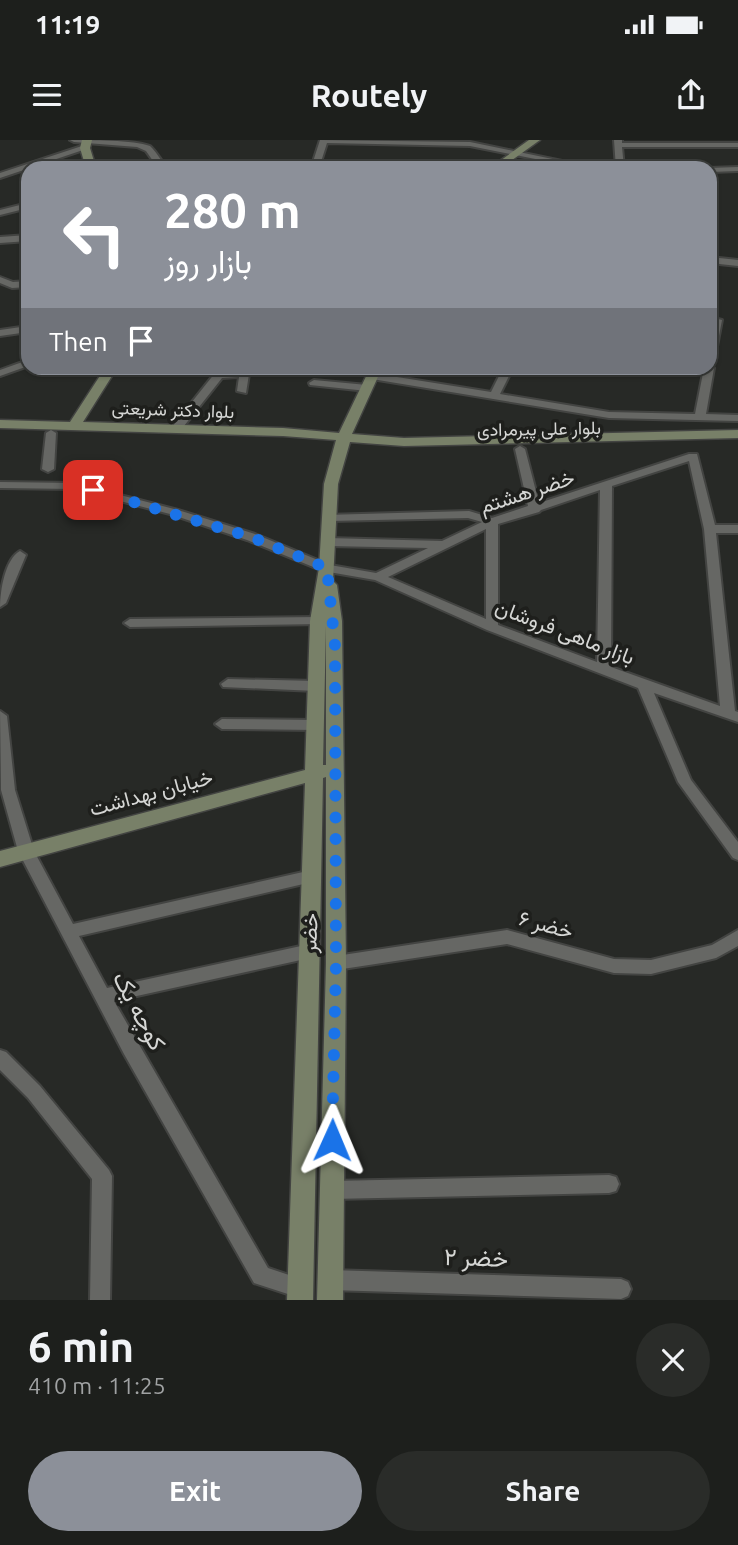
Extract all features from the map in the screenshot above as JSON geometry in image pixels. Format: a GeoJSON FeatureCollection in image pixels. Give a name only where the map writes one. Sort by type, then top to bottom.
{"type":"FeatureCollection","features":[{"type":"Feature","properties":{"kind":"main road"},"geometry":{"type":"LineString","coordinates":[[505,161],[535,140]]}},
{"type":"Feature","properties":{"kind":"main road"},"geometry":{"type":"LineString","coordinates":[[86,143],[90,161]]}},
{"type":"Feature","properties":{"kind":"main road"},"geometry":{"type":"LineString","coordinates":[[74,426],[107,375]]}},
{"type":"Feature","properties":{"kind":"main road","name":"خضر"},"geometry":{"type":"LineString","coordinates":[[296,1296],[310,951],[318,621],[327,568],[331,484],[342,442],[372,377]]}},
{"type":"Feature","properties":{"kind":"main road","name":"بلوار دکتر شریعتی"},"geometry":{"type":"LineString","coordinates":[[0,424],[176,429],[342,442]]}},
{"type":"Feature","properties":{"kind":"main road","name":"بلوار دکتر شریعتی"},"geometry":{"type":"LineString","coordinates":[[0,431],[282,436]]}},
{"type":"Feature","properties":{"kind":"main road","name":"بلوار علی پیرمرادی"},"geometry":{"type":"LineString","coordinates":[[342,442],[396,450],[738,433]]}},
{"type":"Feature","properties":{"kind":"main road","name":"بلوار علی پیرمرادی"},"geometry":{"type":"LineString","coordinates":[[520,444],[738,444]]}},
{"type":"Feature","properties":{"kind":"main road","name":"خضر"},"geometry":{"type":"LineString","coordinates":[[327,568],[334,621],[336,771],[331,1294]]}},
{"type":"Feature","properties":{"kind":"main road","name":"خیابان بهداشت"},"geometry":{"type":"LineString","coordinates":[[0,859],[314,771],[336,771]]}},
{"type":"Feature","properties":{"kind":"street"},"geometry":{"type":"LineString","coordinates":[[74,140],[86,143]]}},
{"type":"Feature","properties":{"kind":"street"},"geometry":{"type":"LineString","coordinates":[[39,161],[86,143],[128,140],[147,148],[155,161]]}},
{"type":"Feature","properties":{"kind":"street"},"geometry":{"type":"LineString","coordinates":[[317,161],[324,141],[459,144],[550,161]]}},
{"type":"Feature","properties":{"kind":"street"},"geometry":{"type":"LineString","coordinates":[[619,161],[618,142],[738,145]]}},
{"type":"Feature","properties":{"kind":"street"},"geometry":{"type":"LineString","coordinates":[[0,176],[21,168]]}},
{"type":"Feature","properties":{"kind":"street"},"geometry":{"type":"LineString","coordinates":[[717,170],[738,169]]}},
{"type":"Feature","properties":{"kind":"street"},"geometry":{"type":"LineString","coordinates":[[0,213],[21,207]]}},
{"type":"Feature","properties":{"kind":"street"},"geometry":{"type":"LineString","coordinates":[[0,240],[21,238]]}},
{"type":"Feature","properties":{"kind":"street"},"geometry":{"type":"LineString","coordinates":[[717,261],[738,263]]}},
{"type":"Feature","properties":{"kind":"street"},"geometry":{"type":"LineString","coordinates":[[0,280],[12,285],[21,284]]}},
{"type":"Feature","properties":{"kind":"street"},"geometry":{"type":"LineString","coordinates":[[11,296],[12,285]]}},
{"type":"Feature","properties":{"kind":"street"},"geometry":{"type":"LineString","coordinates":[[1,333],[21,330]]}},
{"type":"Feature","properties":{"kind":"street"},"geometry":{"type":"LineString","coordinates":[[0,373],[21,366]]}},
{"type":"Feature","properties":{"kind":"street"},"geometry":{"type":"LineString","coordinates":[[176,429],[219,376],[232,375]]}},
{"type":"Feature","properties":{"kind":"street"},"geometry":{"type":"LineString","coordinates":[[242,391],[244,375]]}},
{"type":"Feature","properties":{"kind":"street"},"geometry":{"type":"LineString","coordinates":[[494,396],[504,375]]}},
{"type":"Feature","properties":{"kind":"street"},"geometry":{"type":"LineString","coordinates":[[700,417],[708,375]]}},
{"type":"Feature","properties":{"kind":"street"},"geometry":{"type":"LineString","coordinates":[[314,383],[372,377],[610,415],[738,418]]}},
{"type":"Feature","properties":{"kind":"street"},"geometry":{"type":"LineString","coordinates":[[48,468],[51,433]]}},
{"type":"Feature","properties":{"kind":"street"},"geometry":{"type":"LineString","coordinates":[[520,444],[535,510]]}},
{"type":"Feature","properties":{"kind":"street","name":"خضر هشتم"},"geometry":{"type":"LineString","coordinates":[[378,577],[492,522],[693,456],[710,529]]}},
{"type":"Feature","properties":{"kind":"street","name":"بازار ماهی فروشان"},"geometry":{"type":"LineString","coordinates":[[0,485],[74,486],[112,494],[251,537],[327,568],[378,577],[492,627],[644,685],[685,782],[738,855]]}},
{"type":"Feature","properties":{"kind":"street"},"geometry":{"type":"LineString","coordinates":[[604,669],[606,486]]}},
{"type":"Feature","properties":{"kind":"street"},"geometry":{"type":"LineString","coordinates":[[329,517],[469,514],[492,522],[492,627]]}},
{"type":"Feature","properties":{"kind":"street"},"geometry":{"type":"LineString","coordinates":[[644,685],[733,716],[710,529],[738,529]]}},
{"type":"Feature","properties":{"kind":"street"},"geometry":{"type":"LineString","coordinates":[[328,542],[445,545]]}},
{"type":"Feature","properties":{"kind":"street"},"geometry":{"type":"LineString","coordinates":[[0,603],[20,555]]}},
{"type":"Feature","properties":{"kind":"street"},"geometry":{"type":"LineString","coordinates":[[130,623],[318,621]]}},
{"type":"Feature","properties":{"kind":"street"},"geometry":{"type":"LineString","coordinates":[[228,684],[316,687]]}},
{"type":"Feature","properties":{"kind":"street","name":"کوچه یک"},"geometry":{"type":"LineString","coordinates":[[0,716],[8,790],[26,851],[102,996],[261,1276],[296,1296]]}},
{"type":"Feature","properties":{"kind":"street"},"geometry":{"type":"LineString","coordinates":[[222,724],[316,724]]}},
{"type":"Feature","properties":{"kind":"street"},"geometry":{"type":"LineString","coordinates":[[69,932],[312,876]]}},
{"type":"Feature","properties":{"kind":"street","name":"خضر ۶"},"geometry":{"type":"LineString","coordinates":[[336,963],[507,937],[614,966],[651,967],[716,951],[738,937]]}},
{"type":"Feature","properties":{"kind":"street"},"geometry":{"type":"LineString","coordinates":[[102,996],[310,951]]}},
{"type":"Feature","properties":{"kind":"street"},"geometry":{"type":"LineString","coordinates":[[0,1058],[34,1092],[102,1176],[100,1300]]}},
{"type":"Feature","properties":{"kind":"street"},"geometry":{"type":"LineString","coordinates":[[331,1190],[609,1184]]}},
{"type":"Feature","properties":{"kind":"street","name":"خضر ۲"},"geometry":{"type":"LineString","coordinates":[[331,1294],[621,1289]]}},
{"type":"Feature","properties":{"kind":"route"},"geometry":{"type":"LineString","coordinates":[[93,490],[251,537],[327,568],[335,646],[336,963],[332,1140]]}}]}
